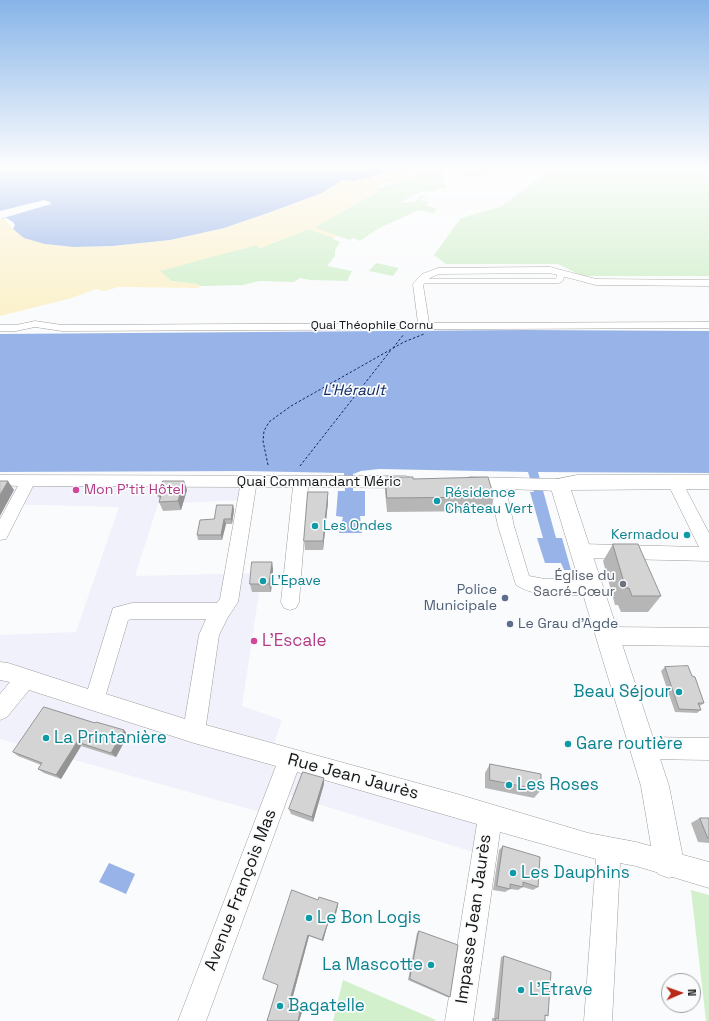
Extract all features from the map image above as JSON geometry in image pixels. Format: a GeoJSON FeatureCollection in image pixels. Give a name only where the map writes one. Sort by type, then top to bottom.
{"type":"FeatureCollection","features":[{"type":"Feature","properties":{"kind":"street"},"geometry":{"type":"LineString","coordinates":[[424,325],[418,287],[420,281],[433,273],[449,271],[550,270],[596,282],[709,283]]}},
{"type":"Feature","properties":{"kind":"street"},"geometry":{"type":"LineString","coordinates":[[420,281],[559,281],[561,272]]}},
{"type":"Feature","properties":{"kind":"street","name":"Quai Théophile Cornu"},"geometry":{"type":"LineString","coordinates":[[0,328],[16,328],[35,324],[62,328],[424,325],[709,325]]}},
{"type":"Feature","properties":{"kind":"street","name":"Quai Commandant Méric"},"geometry":{"type":"LineString","coordinates":[[0,480],[423,482]]}},
{"type":"Feature","properties":{"kind":"street"},"geometry":{"type":"LineString","coordinates":[[0,534],[28,480]]}},
{"type":"Feature","properties":{"kind":"street"},"geometry":{"type":"LineString","coordinates":[[194,732],[209,635],[221,611],[229,602],[250,481]]}},
{"type":"Feature","properties":{"kind":"street"},"geometry":{"type":"LineString","coordinates":[[290,602],[301,482]]}},
{"type":"Feature","properties":{"kind":"street"},"geometry":{"type":"LineString","coordinates":[[452,483],[552,485],[577,482],[709,482]]}},
{"type":"Feature","properties":{"kind":"street"},"geometry":{"type":"LineString","coordinates":[[675,482],[709,550]]}},
{"type":"Feature","properties":{"kind":"street"},"geometry":{"type":"LineString","coordinates":[[496,484],[506,526],[522,580],[525,583],[537,586],[592,587]]}},
{"type":"Feature","properties":{"kind":"street"},"geometry":{"type":"LineString","coordinates":[[552,485],[581,551],[644,748],[655,786],[669,862]]}},
{"type":"Feature","properties":{"kind":"street"},"geometry":{"type":"LineString","coordinates":[[581,551],[709,554]]}},
{"type":"Feature","properties":{"kind":"street"},"geometry":{"type":"LineString","coordinates":[[94,701],[120,614],[132,611],[221,611]]}},
{"type":"Feature","properties":{"kind":"street"},"geometry":{"type":"LineString","coordinates":[[608,636],[709,637]]}},
{"type":"Feature","properties":{"kind":"street","name":"Rue Jean Jaurès"},"geometry":{"type":"LineString","coordinates":[[0,671],[8,672],[25,679],[194,732],[290,760],[457,806],[588,845],[609,848],[669,862],[709,875]]}},
{"type":"Feature","properties":{"kind":"street"},"geometry":{"type":"LineString","coordinates":[[0,710],[25,679]]}},
{"type":"Feature","properties":{"kind":"street"},"geometry":{"type":"LineString","coordinates":[[644,748],[709,749]]}},
{"type":"Feature","properties":{"kind":"street","name":"Avenue François Mas"},"geometry":{"type":"LineString","coordinates":[[192,1021],[290,760]]}},
{"type":"Feature","properties":{"kind":"street","name":"Impasse Jean Jaurès"},"geometry":{"type":"LineString","coordinates":[[459,1021],[490,817]]}},
{"type":"Feature","properties":{"kind":"street"},"geometry":{"type":"LineString","coordinates":[[598,1021],[609,848]]}},
{"type":"Feature","properties":{"kind":"shaded area"},"geometry":{"type":"Polygon","coordinates":[[[249,481],[243,500],[158,504],[135,576],[262,573],[242,706],[282,720],[268,761],[478,821],[473,852],[282,793],[274,816],[0,739],[0,635],[76,632],[119,507],[0,504],[0,482],[249,481]]]}},
{"type":"Feature","properties":{"kind":"green space"},"geometry":{"type":"Polygon","coordinates":[[[337,215],[409,215],[379,228],[360,241],[353,238],[350,240],[313,228],[337,215]]]}},
{"type":"Feature","properties":{"kind":"green space"},"geometry":{"type":"Polygon","coordinates":[[[473,215],[709,215],[709,276],[582,276],[558,264],[446,264],[434,255],[461,218],[473,215]]]}},
{"type":"Feature","properties":{"kind":"green space"},"geometry":{"type":"Polygon","coordinates":[[[309,229],[334,238],[333,239],[340,242],[335,250],[335,256],[327,266],[352,271],[347,281],[310,280],[300,278],[294,282],[259,281],[243,285],[201,286],[171,281],[159,270],[256,245],[260,248],[309,229]]]}},
{"type":"Feature","properties":{"kind":"green space"},"geometry":{"type":"Polygon","coordinates":[[[376,263],[399,268],[393,276],[369,271],[376,263]]]}},
{"type":"Feature","properties":{"kind":"green space"},"geometry":{"type":"Polygon","coordinates":[[[691,890],[709,895],[709,1021],[706,1021],[691,890]]]}},
{"type":"Feature","properties":{"kind":"green space"},"geometry":{"type":"Polygon","coordinates":[[[343,980],[436,1020],[333,1021],[343,980]]]}},
{"type":"Feature","properties":{"kind":"sand"},"geometry":{"type":"Polygon","coordinates":[[[263,215],[336,215],[314,227],[338,236],[334,238],[309,229],[260,248],[256,245],[160,271],[171,281],[197,284],[201,286],[198,288],[119,287],[104,291],[96,289],[72,298],[0,316],[0,219],[4,218],[13,229],[45,244],[74,247],[112,246],[170,240],[224,228],[263,215]]]}},
{"type":"Feature","properties":{"kind":"water"},"geometry":{"type":"Polygon","coordinates":[[[0,215],[263,215],[224,228],[170,240],[112,246],[74,247],[45,244],[24,238],[13,229],[15,225],[13,222],[6,218],[0,219],[0,215]]]}},
{"type":"Feature","properties":{"kind":"water","name":"L'Hérault"},"geometry":{"type":"Polygon","coordinates":[[[524,330],[709,331],[709,473],[538,472],[556,538],[562,538],[571,570],[564,570],[561,563],[545,563],[537,538],[543,538],[530,492],[534,492],[528,472],[379,469],[361,471],[353,474],[353,491],[365,491],[365,516],[360,516],[362,533],[339,533],[343,517],[336,516],[338,491],[345,491],[344,473],[245,471],[0,472],[0,334],[524,330]]]}},
{"type":"Feature","properties":{"kind":"water"},"geometry":{"type":"Polygon","coordinates":[[[109,863],[135,874],[126,894],[99,882],[109,863]]]}},
{"type":"Feature","properties":{"kind":"pier"},"geometry":{"type":"Polygon","coordinates":[[[0,215],[15,215],[0,219],[0,215]]]}},
{"type":"Feature","properties":{"kind":"building"},"geometry":{"type":"Polygon","coordinates":[[[386,477],[413,477],[413,479],[488,477],[494,497],[387,498],[386,477]]]}},
{"type":"Feature","properties":{"kind":"building"},"geometry":{"type":"Polygon","coordinates":[[[0,481],[8,481],[0,495],[0,481]]]}},
{"type":"Feature","properties":{"kind":"building"},"geometry":{"type":"Polygon","coordinates":[[[163,481],[184,481],[178,501],[159,502],[161,496],[158,496],[163,481]]]}},
{"type":"Feature","properties":{"kind":"building"},"geometry":{"type":"Polygon","coordinates":[[[308,492],[328,492],[323,541],[304,541],[308,492]]]}},
{"type":"Feature","properties":{"kind":"building"},"geometry":{"type":"Polygon","coordinates":[[[217,505],[233,505],[231,519],[224,519],[221,535],[197,535],[200,520],[214,519],[217,505]]]}},
{"type":"Feature","properties":{"kind":"building"},"geometry":{"type":"Polygon","coordinates":[[[613,544],[638,544],[661,596],[632,596],[629,588],[626,588],[613,544]]]}},
{"type":"Feature","properties":{"kind":"building"},"geometry":{"type":"Polygon","coordinates":[[[252,562],[272,562],[269,584],[250,584],[252,562]]]}},
{"type":"Feature","properties":{"kind":"building","name":"Beau Séjour"},"geometry":{"type":"Polygon","coordinates":[[[688,666],[692,676],[695,677],[704,703],[698,703],[701,710],[679,709],[665,667],[688,666]]]}},
{"type":"Feature","properties":{"kind":"building"},"geometry":{"type":"Polygon","coordinates":[[[44,707],[95,723],[96,722],[124,730],[111,753],[77,742],[56,775],[38,769],[42,763],[13,752],[44,707]]]}},
{"type":"Feature","properties":{"kind":"building"},"geometry":{"type":"Polygon","coordinates":[[[490,764],[541,774],[541,790],[490,780],[490,764]]]}},
{"type":"Feature","properties":{"kind":"building"},"geometry":{"type":"Polygon","coordinates":[[[303,772],[324,778],[312,817],[289,809],[303,772]]]}},
{"type":"Feature","properties":{"kind":"building"},"geometry":{"type":"Polygon","coordinates":[[[700,818],[709,818],[709,838],[708,838],[700,818]]]}},
{"type":"Feature","properties":{"kind":"building","name":"Les Dauphins"},"geometry":{"type":"Polygon","coordinates":[[[503,846],[540,857],[538,887],[523,882],[523,887],[510,884],[510,889],[497,886],[503,846]]]}},
{"type":"Feature","properties":{"kind":"building"},"geometry":{"type":"Polygon","coordinates":[[[292,890],[318,900],[319,897],[338,903],[333,920],[329,919],[322,940],[308,935],[288,1007],[300,1012],[298,1021],[267,1021],[278,985],[263,979],[292,890]]]}},
{"type":"Feature","properties":{"kind":"building","name":"La Mascotte"},"geometry":{"type":"Polygon","coordinates":[[[419,931],[458,945],[450,997],[410,979],[419,931]]]}},
{"type":"Feature","properties":{"kind":"building","name":"L'Etrave"},"geometry":{"type":"Polygon","coordinates":[[[504,956],[551,972],[548,1016],[545,1015],[545,1021],[495,1021],[496,1018],[498,1019],[504,956]]]}},
{"type":"Feature","properties":{"kind":"ferry route"},"geometry":{"type":"LineString","coordinates":[[393,348],[404,334]]}},
{"type":"Feature","properties":{"kind":"ferry route"},"geometry":{"type":"LineString","coordinates":[[268,465],[263,441],[264,431],[269,422],[291,406],[404,342],[424,334]]}},
{"type":"Feature","properties":{"kind":"ferry route"},"geometry":{"type":"LineString","coordinates":[[300,466],[391,350]]}},
{"type":"Feature","properties":{"kind":"place","name":"Mon P'tit Hôtel"},"geometry":{"type":"Point","coordinates":[76,490]}},
{"type":"Feature","properties":{"kind":"place","name":"Résidence Château Vert"},"geometry":{"type":"Point","coordinates":[437,501]}},
{"type":"Feature","properties":{"kind":"place","name":"Les Ondes"},"geometry":{"type":"Point","coordinates":[315,526]}},
{"type":"Feature","properties":{"kind":"place","name":"Kermadou"},"geometry":{"type":"Point","coordinates":[687,535]}},
{"type":"Feature","properties":{"kind":"place","name":"L'Epave"},"geometry":{"type":"Point","coordinates":[263,581]}},
{"type":"Feature","properties":{"kind":"place","name":"Église du Sacré-Cœur"},"geometry":{"type":"Point","coordinates":[623,584]}},
{"type":"Feature","properties":{"kind":"place","name":"Police Municipale"},"geometry":{"type":"Point","coordinates":[505,598]}},
{"type":"Feature","properties":{"kind":"place","name":"Le Grau d'Agde"},"geometry":{"type":"Point","coordinates":[510,624]}},
{"type":"Feature","properties":{"kind":"place","name":"L'Escale"},"geometry":{"type":"Point","coordinates":[254,641]}},
{"type":"Feature","properties":{"kind":"place","name":"Beau Séjour"},"geometry":{"type":"Point","coordinates":[679,692]}},
{"type":"Feature","properties":{"kind":"place","name":"La Printanière"},"geometry":{"type":"Point","coordinates":[46,738]}},
{"type":"Feature","properties":{"kind":"place","name":"Gare routière"},"geometry":{"type":"Point","coordinates":[568,744]}},
{"type":"Feature","properties":{"kind":"place","name":"Les Roses"},"geometry":{"type":"Point","coordinates":[509,785]}},
{"type":"Feature","properties":{"kind":"place","name":"Les Dauphins"},"geometry":{"type":"Point","coordinates":[513,873]}},
{"type":"Feature","properties":{"kind":"place","name":"Le Bon Logis"},"geometry":{"type":"Point","coordinates":[309,918]}},
{"type":"Feature","properties":{"kind":"place","name":"La Mascotte"},"geometry":{"type":"Point","coordinates":[431,965]}},
{"type":"Feature","properties":{"kind":"place","name":"L'Etrave"},"geometry":{"type":"Point","coordinates":[521,990]}},
{"type":"Feature","properties":{"kind":"place","name":"Bagatelle"},"geometry":{"type":"Point","coordinates":[280,1006]}}]}
